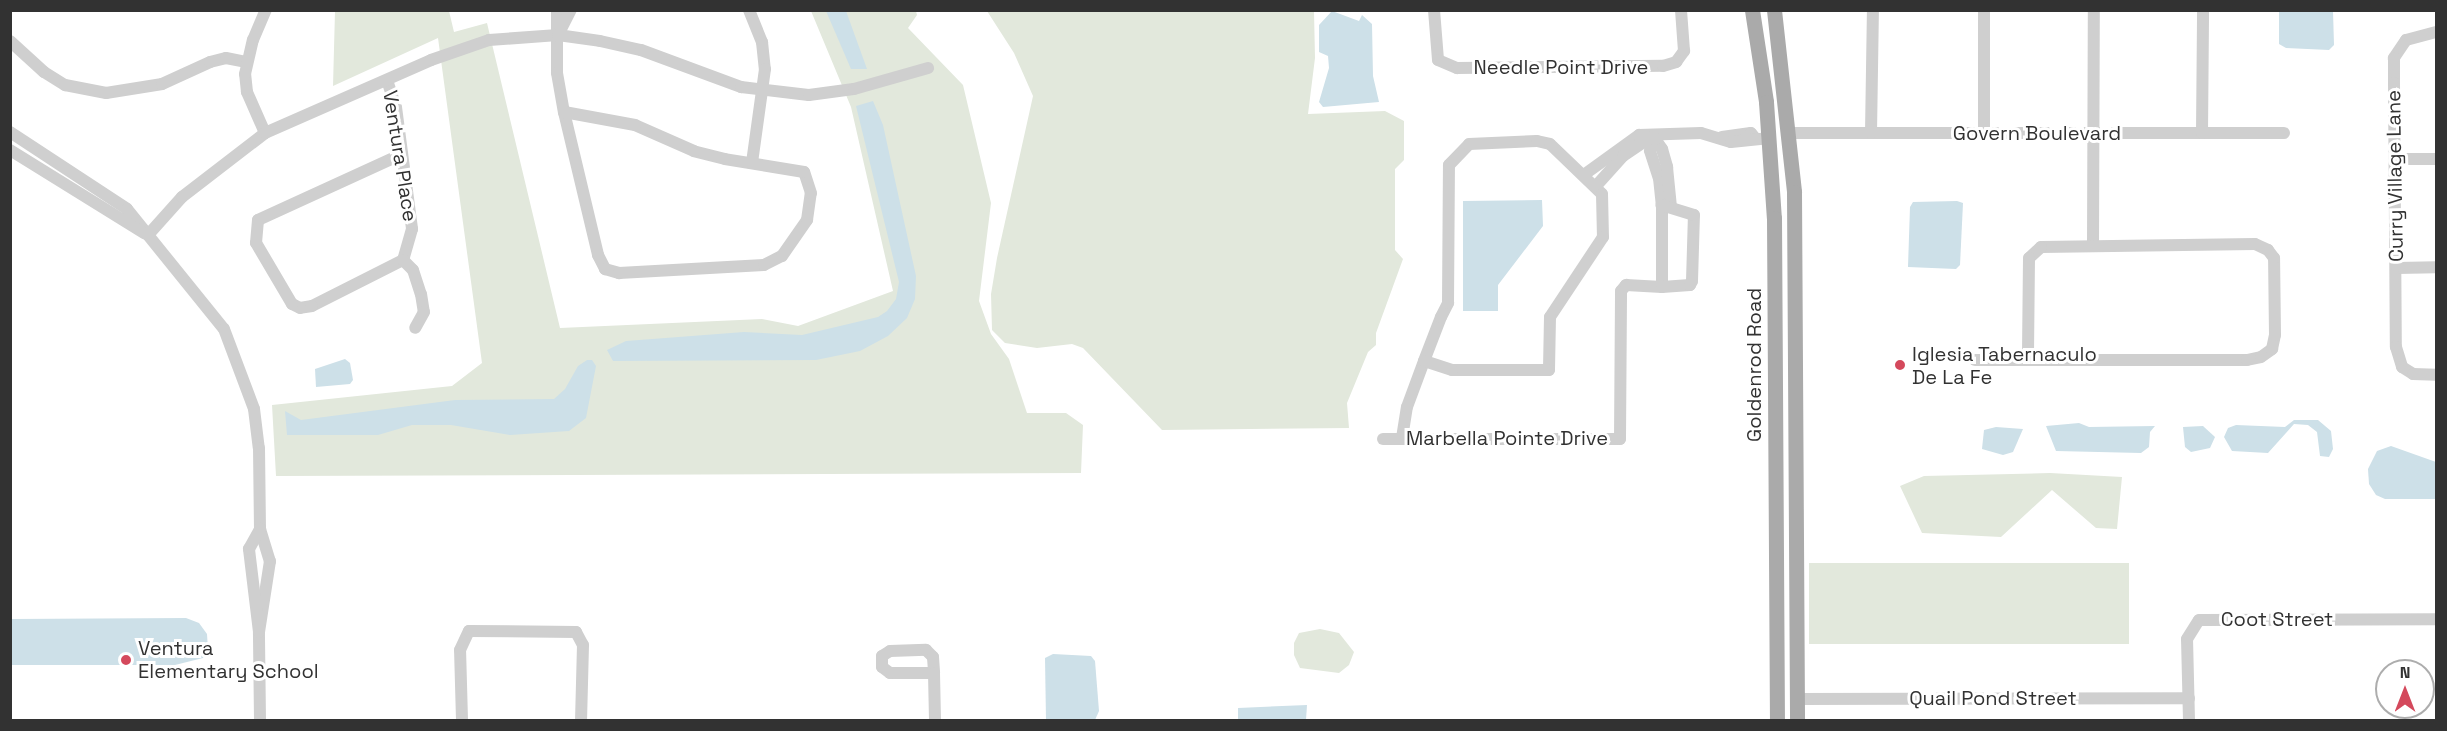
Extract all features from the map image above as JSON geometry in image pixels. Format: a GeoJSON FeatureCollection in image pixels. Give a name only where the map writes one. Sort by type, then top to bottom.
{"type":"FeatureCollection","features":[{"type":"Feature","properties":{"kind":"main road","name":"Goldenrod Road"},"geometry":{"type":"LineString","coordinates":[[1752,10],[1766,102],[1763,138],[1775,279],[1777,720]]}},
{"type":"Feature","properties":{"kind":"main road","name":"Goldenrod Road"},"geometry":{"type":"LineString","coordinates":[[1774,10],[1790,133],[1792,172],[1797,720]]}},
{"type":"Feature","properties":{"kind":"main road"},"geometry":{"type":"LineString","coordinates":[[1766,102],[1790,133]]}},
{"type":"Feature","properties":{"kind":"main road"},"geometry":{"type":"LineString","coordinates":[[1763,138],[1792,172]]}},
{"type":"Feature","properties":{"kind":"main road"},"geometry":{"type":"LineString","coordinates":[[1775,279],[1782,303],[1782,410],[1795,421]]}},
{"type":"Feature","properties":{"kind":"main road"},"geometry":{"type":"LineString","coordinates":[[1776,437],[1787,446],[1787,538],[1796,556]]}},
{"type":"Feature","properties":{"kind":"main road"},"geometry":{"type":"LineString","coordinates":[[1776,539],[1783,557],[1783,681],[1797,699]]}},
{"type":"Feature","properties":{"kind":"street"},"geometry":{"type":"LineString","coordinates":[[265,133],[247,92],[246,62],[266,10]]}},
{"type":"Feature","properties":{"kind":"street"},"geometry":{"type":"LineString","coordinates":[[557,10],[557,73],[564,112],[598,255],[605,269],[619,273],[764,265],[782,256],[797,238],[807,220],[811,193],[804,172],[694,151],[635,125],[564,112]]}},
{"type":"Feature","properties":{"kind":"street"},"geometry":{"type":"LineString","coordinates":[[558,35],[571,10]]}},
{"type":"Feature","properties":{"kind":"street"},"geometry":{"type":"LineString","coordinates":[[749,10],[762,42],[765,69],[752,163]]}},
{"type":"Feature","properties":{"kind":"street","name":"Needle Point Drive"},"geometry":{"type":"LineString","coordinates":[[1434,10],[1435,51],[1446,66],[1663,66],[1676,62],[1684,51],[1681,10]]}},
{"type":"Feature","properties":{"kind":"street"},"geometry":{"type":"LineString","coordinates":[[1871,133],[1873,10]]}},
{"type":"Feature","properties":{"kind":"street"},"geometry":{"type":"LineString","coordinates":[[1983,133],[1984,10]]}},
{"type":"Feature","properties":{"kind":"street"},"geometry":{"type":"LineString","coordinates":[[2093,246],[2094,10]]}},
{"type":"Feature","properties":{"kind":"street"},"geometry":{"type":"LineString","coordinates":[[2202,133],[2203,10]]}},
{"type":"Feature","properties":{"kind":"street","name":"Curry Village Lane"},"geometry":{"type":"LineString","coordinates":[[2436,32],[2406,40],[2394,57],[2396,347],[2403,367],[2413,374],[2436,375]]}},
{"type":"Feature","properties":{"kind":"street"},"geometry":{"type":"LineString","coordinates":[[148,235],[182,197],[265,133],[460,48],[507,37],[558,35],[641,50],[708,77],[762,92],[808,95],[854,89],[928,68]]}},
{"type":"Feature","properties":{"kind":"street"},"geometry":{"type":"LineString","coordinates":[[10,41],[19,52],[65,85],[106,93],[162,84],[210,62],[226,58],[246,62]]}},
{"type":"Feature","properties":{"kind":"street","name":"Ventura Place"},"geometry":{"type":"LineString","coordinates":[[387,81],[396,107],[412,229],[403,260]]}},
{"type":"Feature","properties":{"kind":"street"},"geometry":{"type":"LineString","coordinates":[[10,132],[127,209],[224,329],[240,365],[254,409],[259,448],[260,529],[270,561],[260,632]]}},
{"type":"Feature","properties":{"kind":"street"},"geometry":{"type":"LineString","coordinates":[[1585,174],[1629,140],[1644,134],[1653,136],[1685,132],[1722,137],[1731,142],[1763,138]]}},
{"type":"Feature","properties":{"kind":"street","name":"Govern Boulevard"},"geometry":{"type":"LineString","coordinates":[[1790,133],[2284,133]]}},
{"type":"Feature","properties":{"kind":"street"},"geometry":{"type":"LineString","coordinates":[[1653,136],[1662,149],[1662,171],[1667,206],[1662,287]]}},
{"type":"Feature","properties":{"kind":"street"},"geometry":{"type":"LineString","coordinates":[[1596,186],[1623,156],[1653,136]]}},
{"type":"Feature","properties":{"kind":"street"},"geometry":{"type":"LineString","coordinates":[[1402,438],[1407,407],[1424,361],[1448,303],[1449,165],[1460,150],[1469,144],[1537,141],[1550,144],[1585,174],[1602,194],[1603,237],[1550,317],[1549,370],[1452,370],[1424,361]]}},
{"type":"Feature","properties":{"kind":"street"},"geometry":{"type":"LineString","coordinates":[[10,150],[118,221],[148,235]]}},
{"type":"Feature","properties":{"kind":"street"},"geometry":{"type":"LineString","coordinates":[[402,154],[258,220],[256,243],[292,304],[300,308],[403,260],[413,270],[421,294],[424,312],[415,328]]}},
{"type":"Feature","properties":{"kind":"street"},"geometry":{"type":"LineString","coordinates":[[2396,159],[2436,159]]}},
{"type":"Feature","properties":{"kind":"street"},"geometry":{"type":"LineString","coordinates":[[64,184],[71,170]]}},
{"type":"Feature","properties":{"kind":"street","name":"Marbella Pointe Drive"},"geometry":{"type":"LineString","coordinates":[[1383,439],[1620,439],[1621,291],[1626,285],[1662,287],[1690,285],[1694,215],[1667,206]]}},
{"type":"Feature","properties":{"kind":"street"},"geometry":{"type":"LineString","coordinates":[[1975,360],[2028,360],[2247,360],[2261,357],[2272,349],[2275,335],[2274,258],[2268,250],[2255,244],[2041,247],[2029,258],[2028,360]]}},
{"type":"Feature","properties":{"kind":"street"},"geometry":{"type":"LineString","coordinates":[[2397,268],[2436,267]]}},
{"type":"Feature","properties":{"kind":"street"},"geometry":{"type":"LineString","coordinates":[[260,529],[249,549],[260,632],[260,720]]}},
{"type":"Feature","properties":{"kind":"street","name":"Coot Street"},"geometry":{"type":"LineString","coordinates":[[2189,698],[2187,639],[2199,621],[2436,619]]}},
{"type":"Feature","properties":{"kind":"street"},"geometry":{"type":"LineString","coordinates":[[462,720],[460,650],[469,631],[561,631],[576,632],[583,645],[581,720]]}},
{"type":"Feature","properties":{"kind":"street"},"geometry":{"type":"LineString","coordinates":[[934,673],[935,720]]}},
{"type":"Feature","properties":{"kind":"street"},"geometry":{"type":"LineString","coordinates":[[2188,720],[2189,698]]}},
{"type":"Feature","properties":{"kind":"street","name":"Quail Pond Street"},"geometry":{"type":"LineString","coordinates":[[1797,699],[2189,698]]}},
{"type":"Feature","properties":{"kind":"shaded area"},"geometry":{"type":"Polygon","coordinates":[[[335,11],[449,11],[454,32],[487,23],[560,328],[762,319],[798,326],[893,291],[851,107],[811,11],[916,11],[917,15],[908,28],[963,85],[991,203],[979,301],[991,334],[1009,359],[1027,413],[1066,413],[1083,425],[1081,473],[276,476],[272,405],[452,386],[482,363],[438,38],[333,86],[335,11]]]}},
{"type":"Feature","properties":{"kind":"shaded area"},"geometry":{"type":"Polygon","coordinates":[[[826,11],[846,11],[867,69],[851,69],[826,11]]]}},
{"type":"Feature","properties":{"kind":"shaded area"},"geometry":{"type":"Polygon","coordinates":[[[987,11],[1314,11],[1315,58],[1308,114],[1385,111],[1404,121],[1404,160],[1395,169],[1395,250],[1403,259],[1376,333],[1376,345],[1368,352],[1347,403],[1349,428],[1162,430],[1083,348],[1072,344],[1037,348],[1005,343],[992,330],[991,294],[997,258],[1033,96],[1014,53],[987,11]]]}},
{"type":"Feature","properties":{"kind":"shaded area"},"geometry":{"type":"Polygon","coordinates":[[[1332,11],[1359,21],[1362,15],[1372,24],[1373,76],[1379,102],[1323,107],[1319,102],[1329,68],[1328,56],[1319,52],[1319,25],[1332,11]]]}},
{"type":"Feature","properties":{"kind":"shaded area"},"geometry":{"type":"Polygon","coordinates":[[[2279,11],[2333,11],[2334,45],[2329,50],[2286,48],[2279,44],[2279,11]]]}},
{"type":"Feature","properties":{"kind":"shaded area"},"geometry":{"type":"Polygon","coordinates":[[[873,101],[883,125],[916,276],[915,299],[907,318],[888,336],[860,351],[816,360],[613,361],[607,350],[626,341],[744,332],[802,335],[878,317],[887,311],[896,299],[899,282],[856,106],[873,101]]]}},
{"type":"Feature","properties":{"kind":"shaded area"},"geometry":{"type":"Polygon","coordinates":[[[1542,200],[1543,226],[1498,285],[1498,311],[1463,311],[1463,201],[1542,200]]]}},
{"type":"Feature","properties":{"kind":"shaded area"},"geometry":{"type":"Polygon","coordinates":[[[1957,201],[1963,203],[1960,265],[1956,269],[1908,267],[1910,207],[1913,202],[1957,201]]]}},
{"type":"Feature","properties":{"kind":"shaded area"},"geometry":{"type":"Polygon","coordinates":[[[345,359],[350,363],[353,380],[350,384],[316,387],[315,369],[345,359]]]}},
{"type":"Feature","properties":{"kind":"shaded area"},"geometry":{"type":"Polygon","coordinates":[[[587,360],[592,360],[596,366],[586,418],[569,431],[510,435],[451,425],[412,425],[378,435],[287,435],[285,411],[301,420],[455,400],[554,399],[565,389],[578,366],[587,360]]]}},
{"type":"Feature","properties":{"kind":"shaded area"},"geometry":{"type":"Polygon","coordinates":[[[2294,420],[2318,420],[2331,431],[2333,449],[2329,457],[2320,456],[2317,432],[2308,425],[2294,424],[2268,453],[2232,451],[2224,437],[2228,428],[2236,425],[2285,427],[2294,420]]]}},
{"type":"Feature","properties":{"kind":"shaded area"},"geometry":{"type":"Polygon","coordinates":[[[2079,423],[2089,427],[2155,426],[2150,432],[2149,447],[2141,453],[2056,451],[2046,426],[2079,423]]]}},
{"type":"Feature","properties":{"kind":"shaded area"},"geometry":{"type":"Polygon","coordinates":[[[2203,426],[2215,437],[2210,448],[2191,452],[2185,447],[2183,427],[2203,426]]]}},
{"type":"Feature","properties":{"kind":"shaded area"},"geometry":{"type":"Polygon","coordinates":[[[1996,427],[2023,429],[2013,452],[2003,455],[1982,449],[1984,430],[1996,427]]]}},
{"type":"Feature","properties":{"kind":"shaded area"},"geometry":{"type":"Polygon","coordinates":[[[2391,446],[2436,462],[2436,499],[2385,499],[2376,495],[2369,484],[2368,469],[2377,451],[2391,446]]]}},
{"type":"Feature","properties":{"kind":"shaded area"},"geometry":{"type":"Polygon","coordinates":[[[2050,473],[2122,477],[2117,529],[2096,528],[2052,490],[2001,537],[1922,533],[1900,486],[1924,476],[2050,473]]]}},
{"type":"Feature","properties":{"kind":"shaded area"},"geometry":{"type":"Polygon","coordinates":[[[1809,563],[2129,563],[2129,644],[1809,644],[1809,563]]]}},
{"type":"Feature","properties":{"kind":"shaded area"},"geometry":{"type":"Polygon","coordinates":[[[186,618],[199,623],[207,634],[208,649],[203,658],[175,665],[11,665],[11,619],[186,618]]]}},
{"type":"Feature","properties":{"kind":"shaded area"},"geometry":{"type":"Polygon","coordinates":[[[1320,629],[1339,633],[1354,652],[1349,665],[1339,673],[1300,668],[1294,655],[1294,643],[1299,633],[1320,629]]]}},
{"type":"Feature","properties":{"kind":"shaded area"},"geometry":{"type":"Polygon","coordinates":[[[1053,654],[1091,656],[1095,661],[1099,711],[1095,720],[1046,720],[1045,658],[1053,654]]]}},
{"type":"Feature","properties":{"kind":"shaded area"},"geometry":{"type":"Polygon","coordinates":[[[1307,705],[1306,720],[1238,720],[1238,708],[1307,705]]]}},
{"type":"Feature","properties":{"kind":"place","name":"Iglesia Tabernaculo De La Fe"},"geometry":{"type":"Point","coordinates":[1900,365]}},
{"type":"Feature","properties":{"kind":"place","name":"Ventura Elementary School"},"geometry":{"type":"Point","coordinates":[126,660]}}]}
